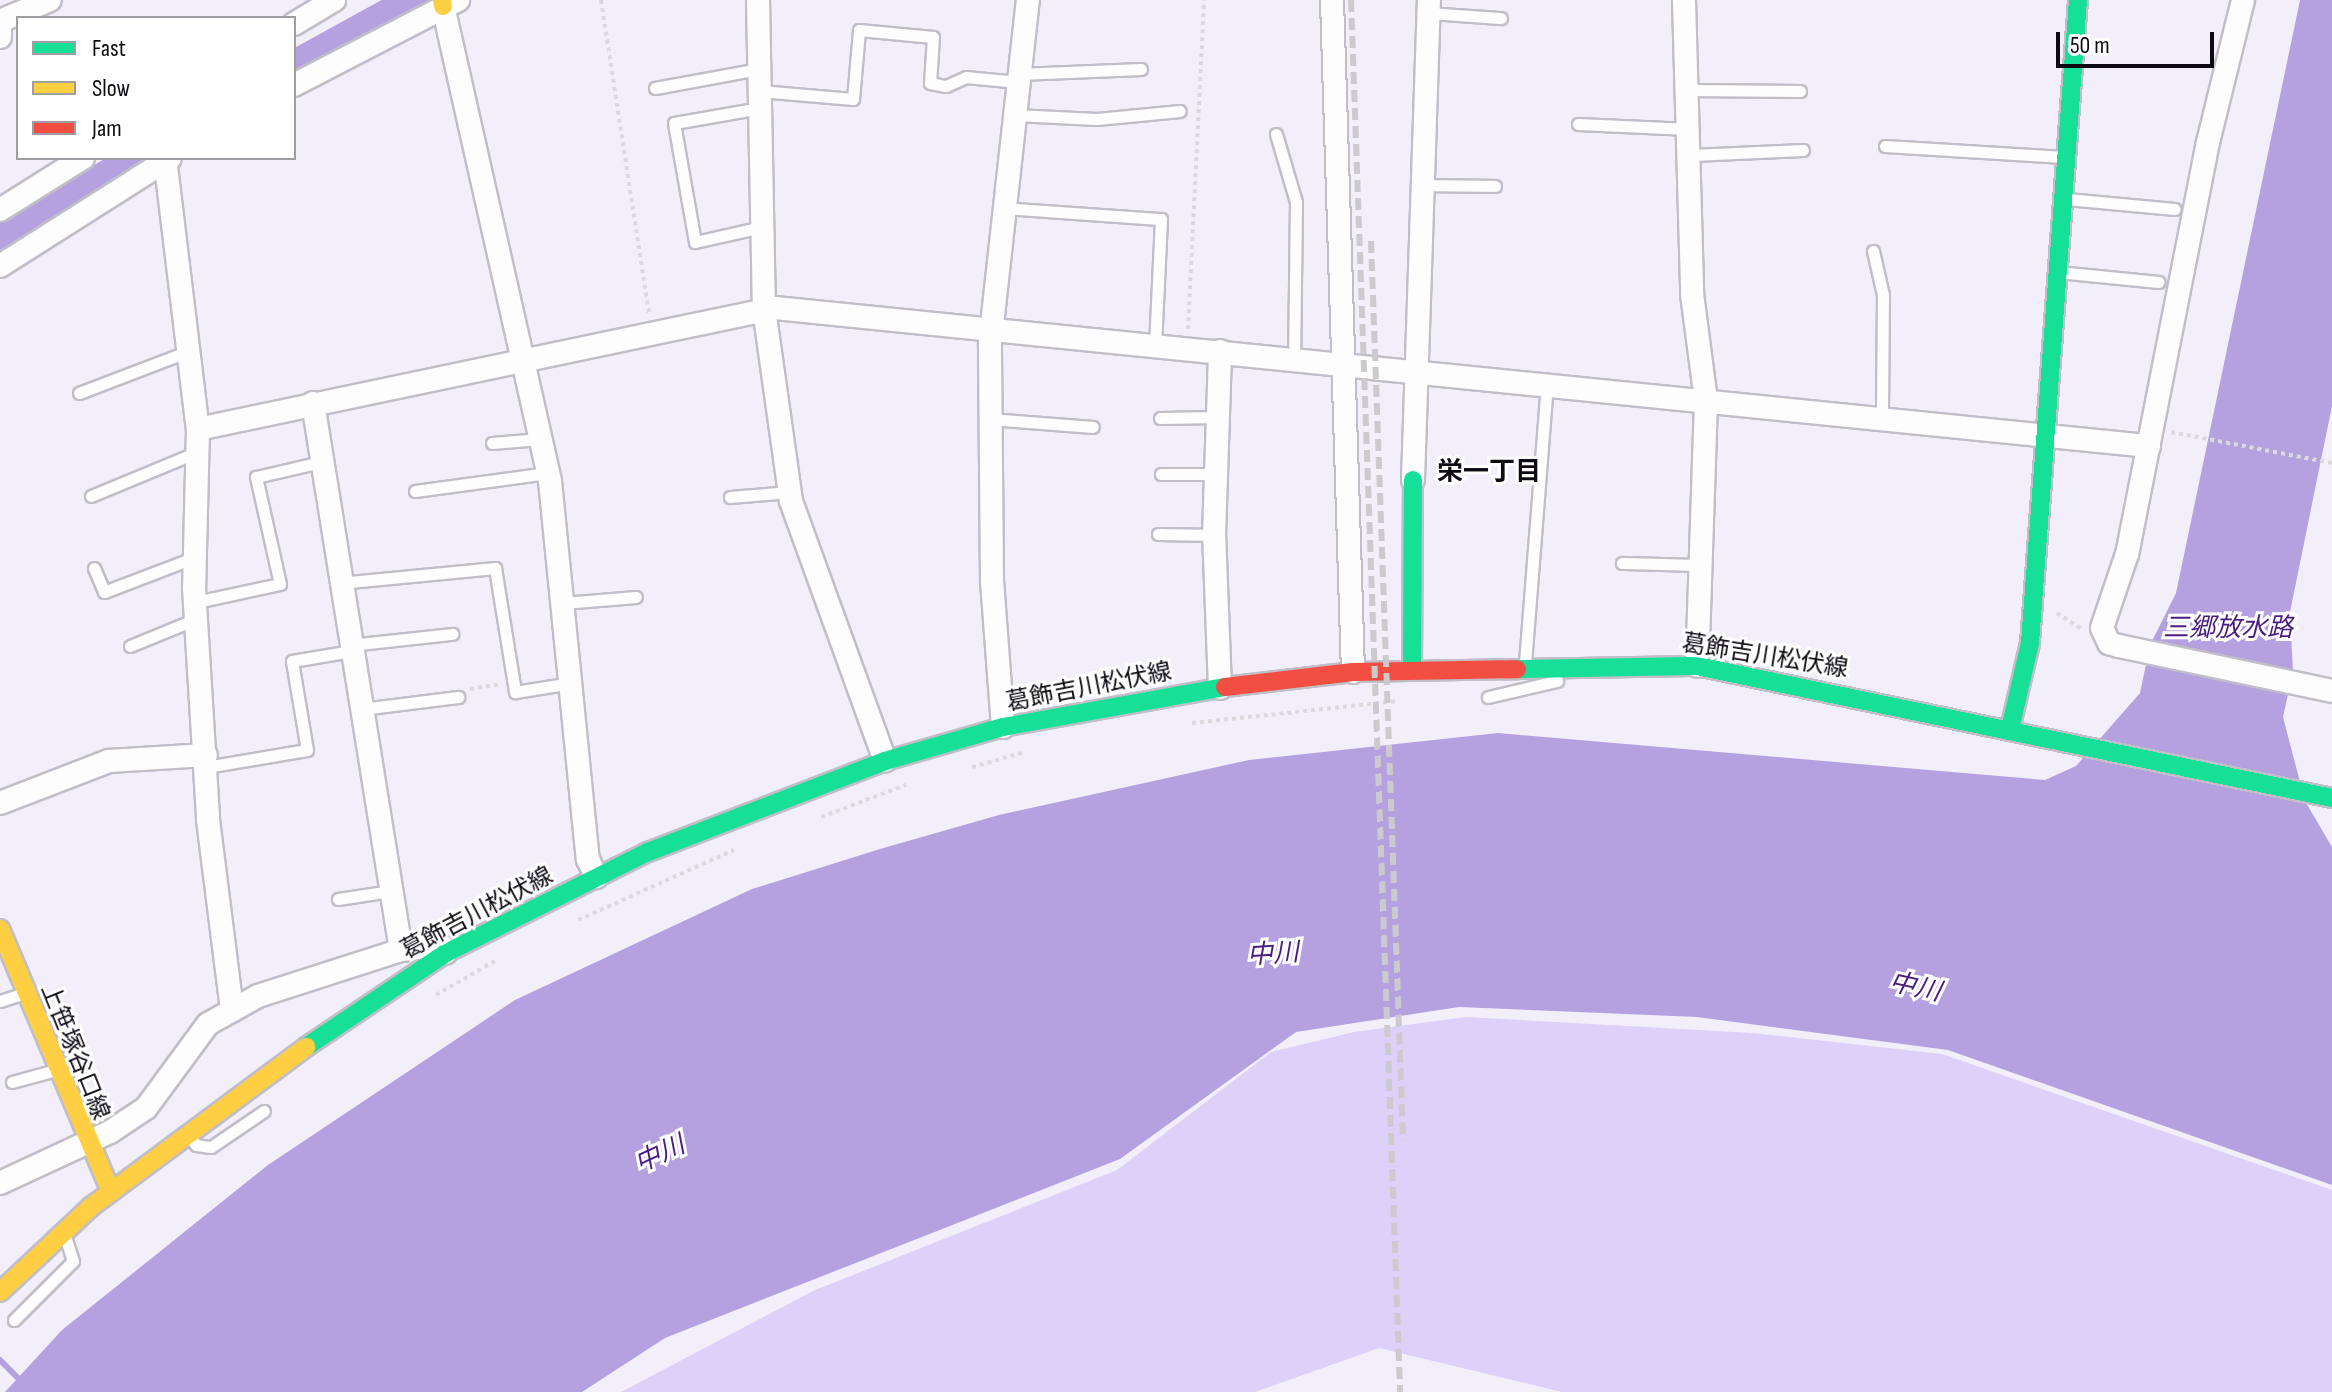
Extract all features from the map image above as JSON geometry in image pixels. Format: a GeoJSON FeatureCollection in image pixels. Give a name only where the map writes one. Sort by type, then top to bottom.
{"type":"FeatureCollection","features":[{"type":"Feature","properties":{"kind":"main road"},"geometry":{"type":"LineString","coordinates":[[2010,729],[2033,594],[2078,0]]}},
{"type":"Feature","properties":{"kind":"main road"},"geometry":{"type":"LineString","coordinates":[[1412,669],[1413,480]]}},
{"type":"Feature","properties":{"kind":"main road","name":"葛飾吉川松伏線"},"geometry":{"type":"LineString","coordinates":[[0,1292],[110,1190],[186,1132],[301,1046],[446,953],[596,877],[885,761],[1003,727],[1220,688],[1353,672],[1557,664],[1697,666],[2332,798]]}},
{"type":"Feature","properties":{"kind":"main road","name":"上笹塚谷口線"},"geometry":{"type":"LineString","coordinates":[[0,929],[86,1144],[110,1190]]}},
{"type":"Feature","properties":{"kind":"street"},"geometry":{"type":"LineString","coordinates":[[0,37],[0,21],[50,0]]}},
{"type":"Feature","properties":{"kind":"street"},"geometry":{"type":"LineString","coordinates":[[296,23],[334,0]]}},
{"type":"Feature","properties":{"kind":"street"},"geometry":{"type":"LineString","coordinates":[[758,0],[764,309],[790,492],[885,761]]}},
{"type":"Feature","properties":{"kind":"street"},"geometry":{"type":"LineString","coordinates":[[1003,727],[989,419],[991,328],[1028,0]]}},
{"type":"Feature","properties":{"kind":"street"},"geometry":{"type":"LineString","coordinates":[[1332,0],[1353,672]]}},
{"type":"Feature","properties":{"kind":"street"},"geometry":{"type":"LineString","coordinates":[[1684,0],[1692,155],[1692,294],[1706,401],[1697,666]]}},
{"type":"Feature","properties":{"kind":"street"},"geometry":{"type":"LineString","coordinates":[[2243,0],[2127,554],[2102,628],[2109,643],[2332,691]]}},
{"type":"Feature","properties":{"kind":"street"},"geometry":{"type":"LineString","coordinates":[[296,84],[448,2],[521,359],[548,473],[588,859],[596,877]]}},
{"type":"Feature","properties":{"kind":"street"},"geometry":{"type":"LineString","coordinates":[[1413,480],[1429,7]]}},
{"type":"Feature","properties":{"kind":"street"},"geometry":{"type":"LineString","coordinates":[[0,210],[80,160]]}},
{"type":"Feature","properties":{"kind":"street"},"geometry":{"type":"LineString","coordinates":[[0,266],[165,160]]}},
{"type":"Feature","properties":{"kind":"street"},"geometry":{"type":"LineString","coordinates":[[167,160],[198,440],[193,558],[216,912],[232,1010]]}},
{"type":"Feature","properties":{"kind":"street"},"geometry":{"type":"LineString","coordinates":[[198,440],[313,403],[764,309],[1294,357],[1882,421],[2149,446]]}},
{"type":"Feature","properties":{"kind":"street"},"geometry":{"type":"LineString","coordinates":[[1220,351],[1214,535],[1220,688]]}},
{"type":"Feature","properties":{"kind":"street"},"geometry":{"type":"LineString","coordinates":[[313,403],[338,583],[401,950]]}},
{"type":"Feature","properties":{"kind":"street"},"geometry":{"type":"LineString","coordinates":[[0,803],[109,761],[206,761]]}},
{"type":"Feature","properties":{"kind":"street"},"geometry":{"type":"LineString","coordinates":[[0,1183],[86,1144],[146,1108],[198,1036],[232,1010],[401,950],[441,945],[446,953]]}},
{"type":"Feature","properties":{"kind":"lane"},"geometry":{"type":"LineString","coordinates":[[1429,7],[1501,18]]}},
{"type":"Feature","properties":{"kind":"lane"},"geometry":{"type":"LineString","coordinates":[[655,88],[760,89],[853,99],[859,30],[933,37],[930,83],[946,86],[966,77],[1019,78],[1141,69]]}},
{"type":"Feature","properties":{"kind":"lane"},"geometry":{"type":"LineString","coordinates":[[760,89],[674,123],[695,242],[762,227]]}},
{"type":"Feature","properties":{"kind":"lane"},"geometry":{"type":"LineString","coordinates":[[1689,90],[1800,91]]}},
{"type":"Feature","properties":{"kind":"lane"},"geometry":{"type":"LineString","coordinates":[[1014,115],[1097,119],[1180,111]]}},
{"type":"Feature","properties":{"kind":"lane"},"geometry":{"type":"LineString","coordinates":[[1578,124],[1691,129]]}},
{"type":"Feature","properties":{"kind":"lane"},"geometry":{"type":"LineString","coordinates":[[1276,134],[1296,202],[1294,357]]}},
{"type":"Feature","properties":{"kind":"lane"},"geometry":{"type":"LineString","coordinates":[[1885,146],[2065,158]]}},
{"type":"Feature","properties":{"kind":"lane"},"geometry":{"type":"LineString","coordinates":[[1692,155],[1803,150]]}},
{"type":"Feature","properties":{"kind":"lane"},"geometry":{"type":"LineString","coordinates":[[1423,185],[1495,186]]}},
{"type":"Feature","properties":{"kind":"lane"},"geometry":{"type":"LineString","coordinates":[[2062,199],[2175,209]]}},
{"type":"Feature","properties":{"kind":"lane"},"geometry":{"type":"LineString","coordinates":[[1003,208],[1161,219],[1155,345]]}},
{"type":"Feature","properties":{"kind":"lane"},"geometry":{"type":"LineString","coordinates":[[1873,251],[1883,295],[1882,421]]}},
{"type":"Feature","properties":{"kind":"lane"},"geometry":{"type":"LineString","coordinates":[[2058,272],[2159,282]]}},
{"type":"Feature","properties":{"kind":"lane"},"geometry":{"type":"LineString","coordinates":[[79,393],[189,351]]}},
{"type":"Feature","properties":{"kind":"lane"},"geometry":{"type":"LineString","coordinates":[[1525,665],[1547,385]]}},
{"type":"Feature","properties":{"kind":"lane"},"geometry":{"type":"LineString","coordinates":[[1160,418],[1217,417]]}},
{"type":"Feature","properties":{"kind":"lane"},"geometry":{"type":"LineString","coordinates":[[989,419],[1093,427]]}},
{"type":"Feature","properties":{"kind":"lane"},"geometry":{"type":"LineString","coordinates":[[492,443],[540,439]]}},
{"type":"Feature","properties":{"kind":"lane"},"geometry":{"type":"LineString","coordinates":[[91,496],[198,440]]}},
{"type":"Feature","properties":{"kind":"lane"},"geometry":{"type":"LineString","coordinates":[[130,646],[198,610],[280,584],[256,477],[321,462]]}},
{"type":"Feature","properties":{"kind":"lane"},"geometry":{"type":"LineString","coordinates":[[415,491],[548,473]]}},
{"type":"Feature","properties":{"kind":"lane"},"geometry":{"type":"LineString","coordinates":[[1161,474],[1215,474]]}},
{"type":"Feature","properties":{"kind":"lane"},"geometry":{"type":"LineString","coordinates":[[730,497],[790,492]]}},
{"type":"Feature","properties":{"kind":"lane"},"geometry":{"type":"LineString","coordinates":[[1158,534],[1214,535]]}},
{"type":"Feature","properties":{"kind":"lane"},"geometry":{"type":"LineString","coordinates":[[94,568],[104,592],[193,558]]}},
{"type":"Feature","properties":{"kind":"lane"},"geometry":{"type":"LineString","coordinates":[[1622,563],[1701,565]]}},
{"type":"Feature","properties":{"kind":"lane"},"geometry":{"type":"LineString","coordinates":[[338,583],[495,568],[515,692],[571,683]]}},
{"type":"Feature","properties":{"kind":"lane"},"geometry":{"type":"LineString","coordinates":[[563,603],[636,597]]}},
{"type":"Feature","properties":{"kind":"lane"},"geometry":{"type":"LineString","coordinates":[[206,761],[307,750],[292,661],[350,648],[452,634]]}},
{"type":"Feature","properties":{"kind":"lane"},"geometry":{"type":"LineString","coordinates":[[1488,697],[1557,681],[1557,664]]}},
{"type":"Feature","properties":{"kind":"lane"},"geometry":{"type":"LineString","coordinates":[[360,709],[458,697]]}},
{"type":"Feature","properties":{"kind":"lane"},"geometry":{"type":"LineString","coordinates":[[338,899],[391,891]]}},
{"type":"Feature","properties":{"kind":"lane"},"geometry":{"type":"LineString","coordinates":[[0,1001],[25,992]]}},
{"type":"Feature","properties":{"kind":"lane"},"geometry":{"type":"LineString","coordinates":[[12,1082],[56,1069]]}},
{"type":"Feature","properties":{"kind":"lane"},"geometry":{"type":"LineString","coordinates":[[186,1132],[196,1145],[211,1147],[264,1111]]}},
{"type":"Feature","properties":{"kind":"lane"},"geometry":{"type":"LineString","coordinates":[[14,1320],[73,1261],[72,1246],[61,1234]]}},
{"type":"Feature","properties":{"kind":"path"},"geometry":{"type":"LineString","coordinates":[[601,0],[652,333]]}},
{"type":"Feature","properties":{"kind":"path"},"geometry":{"type":"LineString","coordinates":[[1187,347],[1204,0]]}},
{"type":"Feature","properties":{"kind":"path"},"geometry":{"type":"LineString","coordinates":[[2174,432],[2332,463]]}},
{"type":"Feature","properties":{"kind":"path"},"geometry":{"type":"LineString","coordinates":[[2033,594],[2079,630],[2089,628]]}},
{"type":"Feature","properties":{"kind":"path"},"geometry":{"type":"LineString","coordinates":[[458,697],[472,688],[513,682]]}},
{"type":"Feature","properties":{"kind":"path"},"geometry":{"type":"LineString","coordinates":[[1184,724],[1405,700]]}},
{"type":"Feature","properties":{"kind":"path"},"geometry":{"type":"LineString","coordinates":[[961,770],[1034,750]]}},
{"type":"Feature","properties":{"kind":"path"},"geometry":{"type":"LineString","coordinates":[[805,823],[917,781]]}},
{"type":"Feature","properties":{"kind":"path"},"geometry":{"type":"LineString","coordinates":[[574,922],[750,844]]}},
{"type":"Feature","properties":{"kind":"path"},"geometry":{"type":"LineString","coordinates":[[433,997],[509,953]]}},
{"type":"Feature","properties":{"kind":"shaded area"},"geometry":{"type":"Polygon","coordinates":[[[1466,1017],[1752,1033],[1942,1054],[2332,1190],[2332,1392],[1562,1392],[1379,1348],[1255,1392],[621,1392],[813,1291],[1117,1170],[1271,1052],[1354,1032],[1466,1017]]]}},
{"type":"Feature","properties":{"kind":"water"},"geometry":{"type":"Polygon","coordinates":[[[2300,0],[2332,0],[2332,406],[2290,612],[2293,672],[2283,717],[2305,801],[2332,847],[2332,1185],[1948,1050],[1697,1017],[1459,1007],[1296,1032],[1120,1159],[665,1338],[582,1392],[5,1392],[62,1330],[268,1165],[515,1000],[752,889],[880,849],[999,815],[1249,760],[1498,733],[2045,780],[2076,766],[2140,693],[2150,645],[2176,593],[2300,0]]]}},
{"type":"Feature","properties":{"kind":"waterway"},"geometry":{"type":"LineString","coordinates":[[296,69],[421,0]]}},
{"type":"Feature","properties":{"kind":"waterway"},"geometry":{"type":"LineString","coordinates":[[0,243],[140,160]]}},
{"type":"Feature","properties":{"kind":"waterway"},"geometry":{"type":"LineString","coordinates":[[0,1360],[32,1392]]}},
{"type":"Feature","properties":{"kind":"railway"},"geometry":{"type":"LineString","coordinates":[[1351,0],[1400,1392]]}},
{"type":"Feature","properties":{"kind":"railway"},"geometry":{"type":"LineString","coordinates":[[1371,241],[1403,1140]]}},
{"type":"Feature","properties":{"kind":"traffic: fast"},"geometry":{"type":"LineString","coordinates":[[2010,729],[2030,643],[2078,0]]}},
{"type":"Feature","properties":{"kind":"traffic: fast"},"geometry":{"type":"LineString","coordinates":[[1412,669],[1413,480]]}},
{"type":"Feature","properties":{"kind":"traffic: fast"},"geometry":{"type":"LineString","coordinates":[[1517,669],[1697,666],[2332,798]]}},
{"type":"Feature","properties":{"kind":"traffic: fast"},"geometry":{"type":"LineString","coordinates":[[306,1047],[446,953],[648,852],[885,761],[1003,727],[1225,687]]}},
{"type":"Feature","properties":{"kind":"traffic: slow"},"geometry":{"type":"LineString","coordinates":[[442,0],[443,6]]}},
{"type":"Feature","properties":{"kind":"traffic: slow"},"geometry":{"type":"LineString","coordinates":[[0,929],[110,1190]]}},
{"type":"Feature","properties":{"kind":"traffic: slow"},"geometry":{"type":"LineString","coordinates":[[0,1292],[92,1206],[306,1047]]}},
{"type":"Feature","properties":{"kind":"traffic: jam"},"geometry":{"type":"LineString","coordinates":[[1225,687],[1353,672],[1517,669]]}},
{"type":"Feature","properties":{"kind":"district","name":"栄一丁目"},"geometry":{"type":"Point","coordinates":[1489,473]}},
{"type":"Feature","properties":{"kind":"water label","name":"三郷放水路"},"geometry":{"type":"Point","coordinates":[2228,629]}},
{"type":"Feature","properties":{"kind":"water label","name":"中川"},"geometry":{"type":"Point","coordinates":[1273,955]}},
{"type":"Feature","properties":{"kind":"water label","name":"中川"},"geometry":{"type":"Point","coordinates":[1915,988]}},
{"type":"Feature","properties":{"kind":"water label","name":"中川"},"geometry":{"type":"Point","coordinates":[660,1155]}}]}
